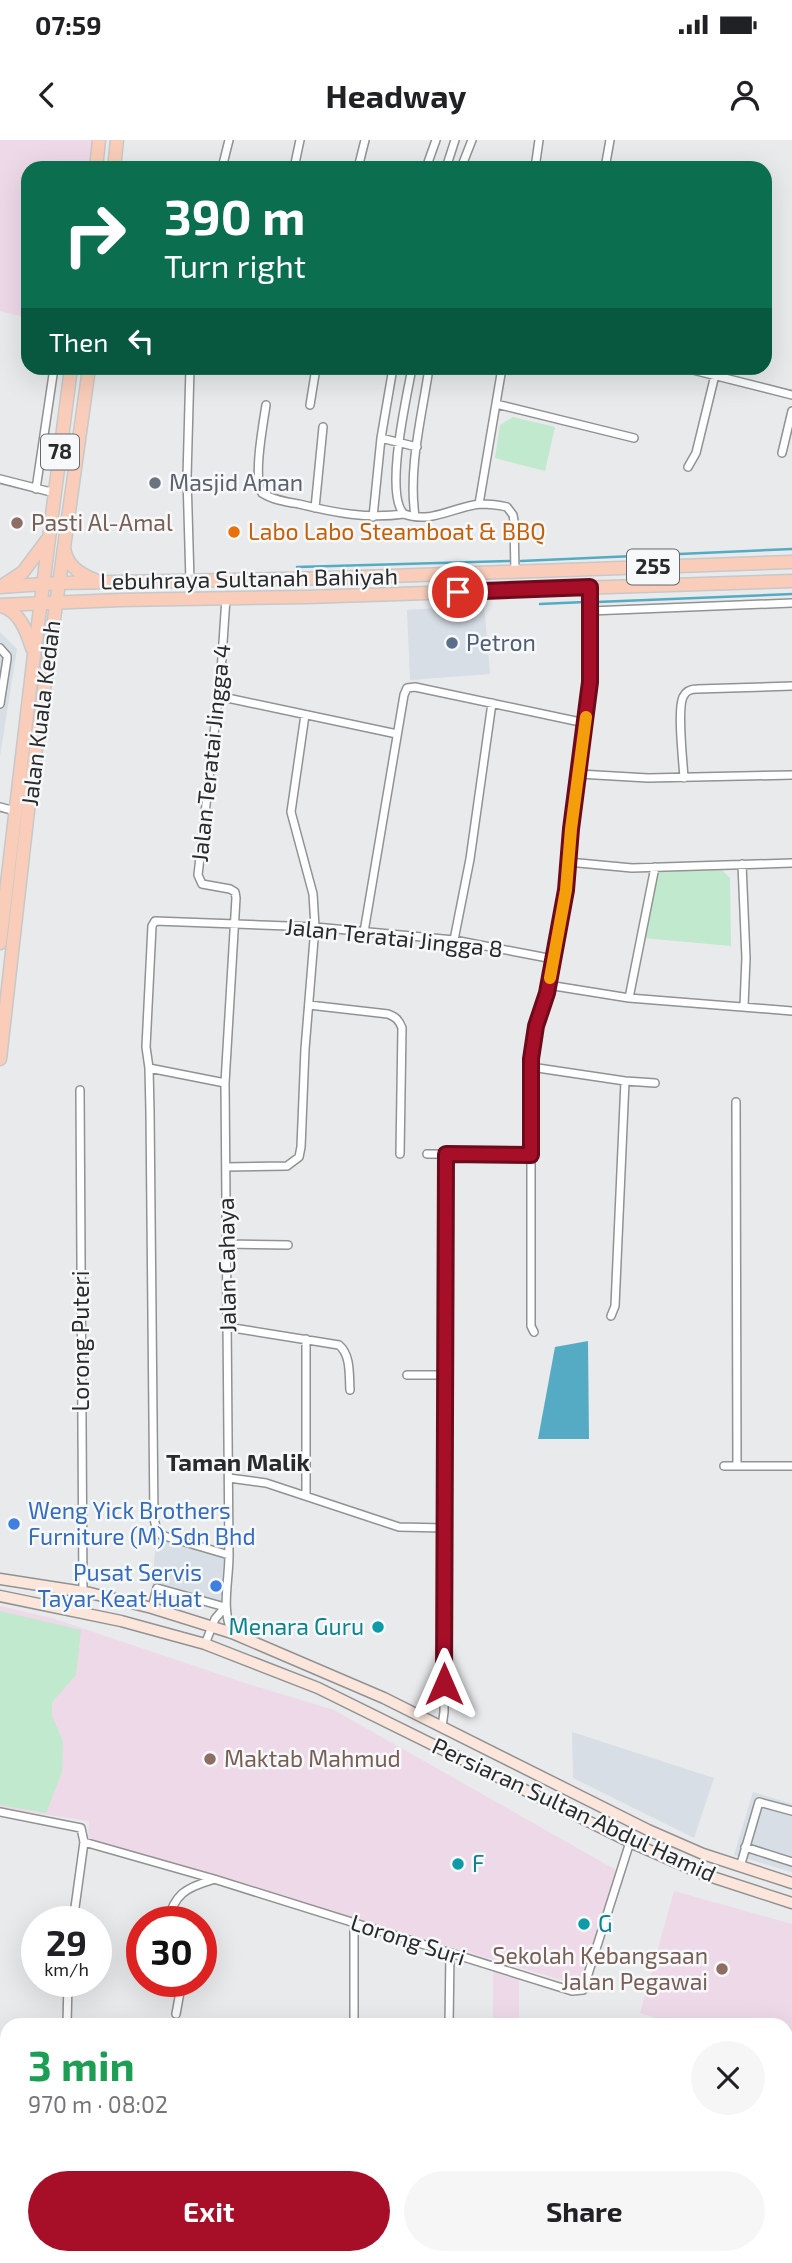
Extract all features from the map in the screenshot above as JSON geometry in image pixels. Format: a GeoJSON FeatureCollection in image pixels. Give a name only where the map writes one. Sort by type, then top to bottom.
{"type":"FeatureCollection","features":[{"type":"Feature","properties":{"kind":"main road"},"geometry":{"type":"LineString","coordinates":[[97,161],[99,140]]}},
{"type":"Feature","properties":{"kind":"main road"},"geometry":{"type":"LineString","coordinates":[[115,161],[117,140]]}},
{"type":"Feature","properties":{"kind":"main road","name":"Jalan Kuala Kedah"},"geometry":{"type":"LineString","coordinates":[[0,1059],[19,835],[15,811],[70,375]]}},
{"type":"Feature","properties":{"kind":"main road","name":"Jalan Kuala Kedah"},"geometry":{"type":"LineString","coordinates":[[0,943],[56,602],[88,375]]}},
{"type":"Feature","properties":{"kind":"main road"},"geometry":{"type":"LineString","coordinates":[[0,587],[33,562],[49,537]]}},
{"type":"Feature","properties":{"kind":"main road"},"geometry":{"type":"LineString","coordinates":[[65,537],[64,551],[71,565],[81,575],[109,582]]}},
{"type":"Feature","properties":{"kind":"main road","name":"Lebuhraya Sultanah Bahiyah"},"geometry":{"type":"LineString","coordinates":[[0,587],[58,583],[515,573],[792,562]]}},
{"type":"Feature","properties":{"kind":"main road"},"geometry":{"type":"LineString","coordinates":[[408,575],[410,583],[416,586],[483,585],[516,590]]}},
{"type":"Feature","properties":{"kind":"main road"},"geometry":{"type":"LineString","coordinates":[[333,578],[389,584],[393,594]]}},
{"type":"Feature","properties":{"kind":"main road","name":"Lebuhraya Sultanah Bahiyah"},"geometry":{"type":"LineString","coordinates":[[0,606],[56,602],[792,581]]}},
{"type":"Feature","properties":{"kind":"main road"},"geometry":{"type":"LineString","coordinates":[[52,624],[71,608],[94,601]]}},
{"type":"Feature","properties":{"kind":"main road"},"geometry":{"type":"LineString","coordinates":[[0,606],[8,608],[18,617],[34,656]]}},
{"type":"Feature","properties":{"kind":"main road","name":"Persiaran Sultan Abdul Hamid"},"geometry":{"type":"LineString","coordinates":[[0,1579],[83,1592],[152,1608],[232,1633],[367,1691],[616,1815],[703,1854],[792,1883]]}},
{"type":"Feature","properties":{"kind":"main road","name":"Persiaran Sultan Abdul Hamid"},"geometry":{"type":"LineString","coordinates":[[0,1596],[121,1621],[205,1644],[318,1688],[630,1842],[703,1874],[792,1903]]}},
{"type":"Feature","properties":{"kind":"main road"},"geometry":{"type":"LineString","coordinates":[[608,1832],[616,1815]]}},
{"type":"Feature","properties":{"kind":"street"},"geometry":{"type":"LineString","coordinates":[[224,161],[229,140]]}},
{"type":"Feature","properties":{"kind":"street"},"geometry":{"type":"LineString","coordinates":[[296,161],[300,140]]}},
{"type":"Feature","properties":{"kind":"street"},"geometry":{"type":"LineString","coordinates":[[360,161],[365,140]]}},
{"type":"Feature","properties":{"kind":"street"},"geometry":{"type":"LineString","coordinates":[[428,161],[436,140]]}},
{"type":"Feature","properties":{"kind":"street"},"geometry":{"type":"LineString","coordinates":[[448,161],[455,140]]}},
{"type":"Feature","properties":{"kind":"street"},"geometry":{"type":"LineString","coordinates":[[464,161],[471,140]]}},
{"type":"Feature","properties":{"kind":"street"},"geometry":{"type":"LineString","coordinates":[[536,161],[539,140]]}},
{"type":"Feature","properties":{"kind":"street"},"geometry":{"type":"LineString","coordinates":[[606,161],[610,140]]}},
{"type":"Feature","properties":{"kind":"street"},"geometry":{"type":"LineString","coordinates":[[36,489],[53,375]]}},
{"type":"Feature","properties":{"kind":"street"},"geometry":{"type":"LineString","coordinates":[[190,375],[187,478],[190,582]]}},
{"type":"Feature","properties":{"kind":"street"},"geometry":{"type":"LineString","coordinates":[[310,405],[314,375]]}},
{"type":"Feature","properties":{"kind":"street"},"geometry":{"type":"LineString","coordinates":[[373,517],[392,375]]}},
{"type":"Feature","properties":{"kind":"street"},"geometry":{"type":"LineString","coordinates":[[404,514],[396,497],[399,441],[411,375]]}},
{"type":"Feature","properties":{"kind":"street"},"geometry":{"type":"LineString","coordinates":[[415,516],[413,498],[417,447],[428,375]]}},
{"type":"Feature","properties":{"kind":"street"},"geometry":{"type":"LineString","coordinates":[[479,505],[501,375]]}},
{"type":"Feature","properties":{"kind":"street"},"geometry":{"type":"LineString","coordinates":[[688,467],[696,453],[715,375],[792,395]]}},
{"type":"Feature","properties":{"kind":"street"},"geometry":{"type":"LineString","coordinates":[[496,404],[634,438]]}},
{"type":"Feature","properties":{"kind":"street"},"geometry":{"type":"LineString","coordinates":[[265,405],[258,472],[259,490],[266,496],[343,514],[373,517],[404,514],[442,515],[479,505],[507,507],[514,522],[515,573]]}},
{"type":"Feature","properties":{"kind":"street"},"geometry":{"type":"LineString","coordinates":[[782,453],[792,411]]}},
{"type":"Feature","properties":{"kind":"street"},"geometry":{"type":"LineString","coordinates":[[315,508],[323,427]]}},
{"type":"Feature","properties":{"kind":"street"},"geometry":{"type":"LineString","coordinates":[[382,438],[417,447]]}},
{"type":"Feature","properties":{"kind":"street"},"geometry":{"type":"LineString","coordinates":[[0,479],[55,493]]}},
{"type":"Feature","properties":{"kind":"street"},"geometry":{"type":"LineString","coordinates":[[534,1332],[531,1326],[531,1067],[536,1026],[548,985],[566,890],[590,682],[590,587]]}},
{"type":"Feature","properties":{"kind":"street","name":"Jalan Teratai Jingga 4"},"geometry":{"type":"LineString","coordinates":[[226,598],[198,875],[202,884],[234,892],[234,923]]}},
{"type":"Feature","properties":{"kind":"street"},"geometry":{"type":"LineString","coordinates":[[590,611],[792,603]]}},
{"type":"Feature","properties":{"kind":"street"},"geometry":{"type":"LineString","coordinates":[[0,648],[7,659],[0,704]]}},
{"type":"Feature","properties":{"kind":"street"},"geometry":{"type":"LineString","coordinates":[[684,778],[681,706],[685,693],[697,689],[792,686]]}},
{"type":"Feature","properties":{"kind":"street"},"geometry":{"type":"LineString","coordinates":[[364,932],[407,688],[415,687],[585,723]]}},
{"type":"Feature","properties":{"kind":"street"},"geometry":{"type":"LineString","coordinates":[[218,696],[397,734]]}},
{"type":"Feature","properties":{"kind":"street"},"geometry":{"type":"LineString","coordinates":[[454,940],[470,859],[492,703]]}},
{"type":"Feature","properties":{"kind":"street"},"geometry":{"type":"LineString","coordinates":[[226,1167],[287,1166],[299,1157],[315,927],[313,894],[291,812],[305,715]]}},
{"type":"Feature","properties":{"kind":"street"},"geometry":{"type":"LineString","coordinates":[[579,774],[635,778],[792,775]]}},
{"type":"Feature","properties":{"kind":"street"},"geometry":{"type":"LineString","coordinates":[[0,807],[15,811]]}},
{"type":"Feature","properties":{"kind":"street"},"geometry":{"type":"LineString","coordinates":[[568,862],[613,868],[792,863]]}},
{"type":"Feature","properties":{"kind":"street"},"geometry":{"type":"LineString","coordinates":[[742,864],[746,958],[744,1006]]}},
{"type":"Feature","properties":{"kind":"street"},"geometry":{"type":"LineString","coordinates":[[629,998],[655,867]]}},
{"type":"Feature","properties":{"kind":"street","name":"Jalan Teratai Jingga 8"},"geometry":{"type":"LineString","coordinates":[[149,1068],[146,1047],[152,926],[155,921],[315,927],[454,940],[553,959]]}},
{"type":"Feature","properties":{"kind":"street","name":"Jalan Cahaya"},"geometry":{"type":"LineString","coordinates":[[232,1633],[225,1607],[229,1577],[229,1478],[225,1083],[234,923]]}},
{"type":"Feature","properties":{"kind":"street"},"geometry":{"type":"LineString","coordinates":[[548,985],[629,998],[792,1011]]}},
{"type":"Feature","properties":{"kind":"street"},"geometry":{"type":"LineString","coordinates":[[309,1005],[388,1014],[400,1023],[400,1154]]}},
{"type":"Feature","properties":{"kind":"street"},"geometry":{"type":"LineString","coordinates":[[531,1067],[655,1083]]}},
{"type":"Feature","properties":{"kind":"street"},"geometry":{"type":"LineString","coordinates":[[225,1083],[149,1068],[154,1519],[161,1535],[229,1555]]}},
{"type":"Feature","properties":{"kind":"street"},"geometry":{"type":"LineString","coordinates":[[611,1316],[615,1306],[625,1081]]}},
{"type":"Feature","properties":{"kind":"street","name":"Lorong Puteri"},"geometry":{"type":"LineString","coordinates":[[80,1090],[83,1592]]}},
{"type":"Feature","properties":{"kind":"street"},"geometry":{"type":"LineString","coordinates":[[736,1102],[737,1466]]}},
{"type":"Feature","properties":{"kind":"street"},"geometry":{"type":"LineString","coordinates":[[427,1154],[531,1155]]}},
{"type":"Feature","properties":{"kind":"street"},"geometry":{"type":"LineString","coordinates":[[442,1727],[446,1154]]}},
{"type":"Feature","properties":{"kind":"street"},"geometry":{"type":"LineString","coordinates":[[226,1244],[288,1245]]}},
{"type":"Feature","properties":{"kind":"street"},"geometry":{"type":"LineString","coordinates":[[227,1327],[339,1345],[347,1356],[350,1390]]}},
{"type":"Feature","properties":{"kind":"street"},"geometry":{"type":"LineString","coordinates":[[306,1339],[306,1496]]}},
{"type":"Feature","properties":{"kind":"street"},"geometry":{"type":"LineString","coordinates":[[407,1375],[445,1375]]}},
{"type":"Feature","properties":{"kind":"street"},"geometry":{"type":"LineString","coordinates":[[724,1466],[792,1466]]}},
{"type":"Feature","properties":{"kind":"street"},"geometry":{"type":"LineString","coordinates":[[229,1478],[266,1483],[402,1528],[445,1528]]}},
{"type":"Feature","properties":{"kind":"street"},"geometry":{"type":"LineString","coordinates":[[152,1608],[157,1588],[225,1607]]}},
{"type":"Feature","properties":{"kind":"street","name":"Jalan Cahaya"},"geometry":{"type":"LineString","coordinates":[[205,1644],[211,1626],[225,1607]]}},
{"type":"Feature","properties":{"kind":"street"},"geometry":{"type":"LineString","coordinates":[[740,1867],[759,1802],[792,1811]]}},
{"type":"Feature","properties":{"kind":"street"},"geometry":{"type":"LineString","coordinates":[[0,1812],[81,1828],[84,1842],[74,1906]]}},
{"type":"Feature","properties":{"kind":"street","name":"Lorong Suri"},"geometry":{"type":"LineString","coordinates":[[84,1842],[214,1879],[572,1991],[583,1990],[630,1842]]}},
{"type":"Feature","properties":{"kind":"street"},"geometry":{"type":"LineString","coordinates":[[746,1847],[792,1862]]}},
{"type":"Feature","properties":{"kind":"street"},"geometry":{"type":"LineString","coordinates":[[172,1906],[180,1894],[214,1879]]}},
{"type":"Feature","properties":{"kind":"street"},"geometry":{"type":"LineString","coordinates":[[354,1923],[354,2018]]}},
{"type":"Feature","properties":{"kind":"street"},"geometry":{"type":"LineString","coordinates":[[449,2018],[450,1953]]}},
{"type":"Feature","properties":{"kind":"street"},"geometry":{"type":"LineString","coordinates":[[67,2018],[68,1997]]}},
{"type":"Feature","properties":{"kind":"street"},"geometry":{"type":"LineString","coordinates":[[176,2014],[179,1997]]}},
{"type":"Feature","properties":{"kind":"shaded area"},"geometry":{"type":"Polygon","coordinates":[[[0,140],[94,140],[92,161],[21,161],[21,316],[0,311],[0,140]]]}},
{"type":"Feature","properties":{"kind":"shaded area"},"geometry":{"type":"Polygon","coordinates":[[[484,605],[490,674],[410,680],[407,610],[484,605]]]}},
{"type":"Feature","properties":{"kind":"shaded area"},"geometry":{"type":"Polygon","coordinates":[[[0,632],[17,649],[0,756],[0,632]]]}},
{"type":"Feature","properties":{"kind":"shaded area"},"geometry":{"type":"Polygon","coordinates":[[[156,1538],[232,1560],[231,1611],[152,1590],[156,1538]]]}},
{"type":"Feature","properties":{"kind":"shaded area","name":"Maktab Mahmud"},"geometry":{"type":"Polygon","coordinates":[[[0,1606],[52,1618],[334,1710],[616,1870],[581,1986],[88,1838],[89,1821],[0,1808],[0,1606]]]}},
{"type":"Feature","properties":{"kind":"shaded area"},"geometry":{"type":"Polygon","coordinates":[[[572,1732],[714,1778],[694,1838],[573,1778],[572,1732]]]}},
{"type":"Feature","properties":{"kind":"shaded area"},"geometry":{"type":"Polygon","coordinates":[[[753,1792],[792,1804],[792,1872],[734,1855],[753,1792]]]}},
{"type":"Feature","properties":{"kind":"shaded area","name":"Sekolah Kebangsaan Jalan Pegawai"},"geometry":{"type":"Polygon","coordinates":[[[674,1891],[792,1924],[792,2018],[657,2018],[640,2013],[674,1891]]]}},
{"type":"Feature","properties":{"kind":"shaded area"},"geometry":{"type":"Polygon","coordinates":[[[493,1969],[519,1979],[519,2018],[493,2018],[493,1969]]]}},
{"type":"Feature","properties":{"kind":"green space"},"geometry":{"type":"Polygon","coordinates":[[[513,417],[555,427],[545,471],[495,458],[500,425],[513,417]]]}},
{"type":"Feature","properties":{"kind":"green space"},"geometry":{"type":"Polygon","coordinates":[[[721,869],[730,878],[731,946],[643,938],[657,872],[721,869]]]}},
{"type":"Feature","properties":{"kind":"green space"},"geometry":{"type":"Polygon","coordinates":[[[0,1611],[81,1630],[76,1675],[52,1702],[52,1716],[63,1741],[62,1772],[46,1813],[0,1805],[0,1611]]]}},
{"type":"Feature","properties":{"kind":"water"},"geometry":{"type":"Polygon","coordinates":[[[588,1341],[589,1439],[538,1439],[555,1347],[588,1341]]]}},
{"type":"Feature","properties":{"kind":"waterway"},"geometry":{"type":"LineString","coordinates":[[521,561],[792,549]]}},
{"type":"Feature","properties":{"kind":"waterway"},"geometry":{"type":"LineString","coordinates":[[297,567],[509,561]]}},
{"type":"Feature","properties":{"kind":"waterway"},"geometry":{"type":"LineString","coordinates":[[597,602],[792,594]]}},
{"type":"Feature","properties":{"kind":"waterway"},"geometry":{"type":"LineString","coordinates":[[540,604],[585,602]]}},
{"type":"Feature","properties":{"kind":"slow traffic"},"geometry":{"type":"LineString","coordinates":[[550,978],[566,890],[586,717]]}},
{"type":"Feature","properties":{"kind":"place","name":"Masjid Aman"},"geometry":{"type":"Point","coordinates":[155,483]}},
{"type":"Feature","properties":{"kind":"place","name":"Pasti Al-Amal"},"geometry":{"type":"Point","coordinates":[17,523]}},
{"type":"Feature","properties":{"kind":"place","name":"Labo Labo Steamboat & BBQ"},"geometry":{"type":"Point","coordinates":[234,532]}},
{"type":"Feature","properties":{"kind":"place","name":"Petron"},"geometry":{"type":"Point","coordinates":[452,643]}},
{"type":"Feature","properties":{"kind":"place","name":"Weng Yick Brothers Furniture (M) Sdn Bhd"},"geometry":{"type":"Point","coordinates":[14,1524]}},
{"type":"Feature","properties":{"kind":"place","name":"Pusat Servis Tayar Keat Huat"},"geometry":{"type":"Point","coordinates":[216,1586]}},
{"type":"Feature","properties":{"kind":"place","name":"Menara Guru"},"geometry":{"type":"Point","coordinates":[378,1627]}},
{"type":"Feature","properties":{"kind":"place","name":"Maktab Mahmud"},"geometry":{"type":"Point","coordinates":[210,1759]}},
{"type":"Feature","properties":{"kind":"place","name":"F"},"geometry":{"type":"Point","coordinates":[458,1864]}},
{"type":"Feature","properties":{"kind":"place","name":"G"},"geometry":{"type":"Point","coordinates":[584,1924]}},
{"type":"Feature","properties":{"kind":"place","name":"Sekolah Kebangsaan Jalan Pegawai"},"geometry":{"type":"Point","coordinates":[722,1969]}},
{"type":"Feature","properties":{"kind":"district","name":"Taman Malik"},"geometry":{"type":"Point","coordinates":[238,1463]}},
{"type":"Feature","properties":{"kind":"route"},"geometry":{"type":"LineString","coordinates":[[444,1684],[446,1154],[531,1155],[531,1059],[536,1026],[547,993],[566,890],[592,648],[590,587],[458,592]]}}]}
